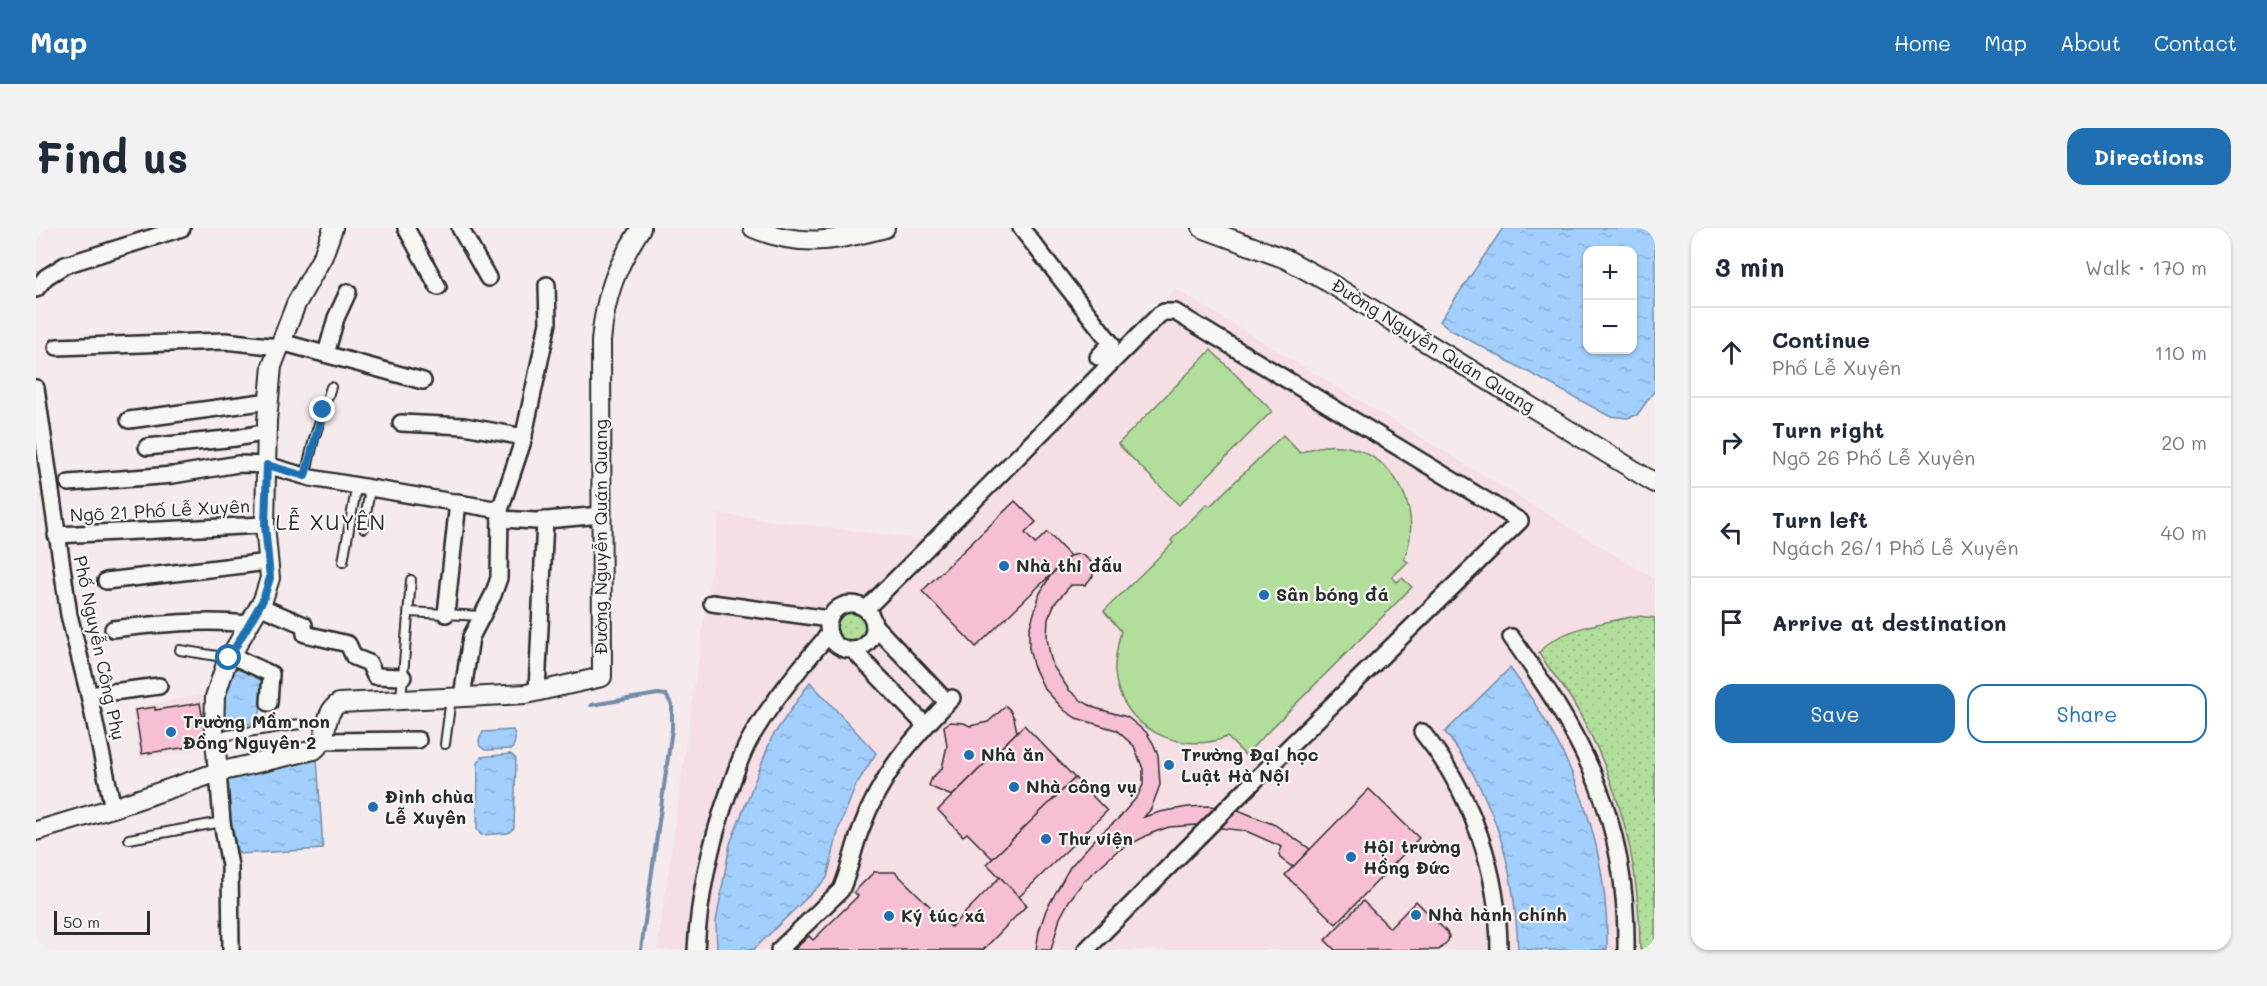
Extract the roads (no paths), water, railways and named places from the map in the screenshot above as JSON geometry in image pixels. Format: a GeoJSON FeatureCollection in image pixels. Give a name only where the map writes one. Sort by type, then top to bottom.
{"type":"FeatureCollection","features":[{"type":"Feature","properties":{"kind":"street"},"geometry":{"type":"LineString","coordinates":[[36,289],[46,277],[65,265],[182,228]]}},
{"type":"Feature","properties":{"kind":"street"},"geometry":{"type":"LineString","coordinates":[[231,950],[230,866],[222,822],[215,737],[215,697],[229,657],[259,606],[270,578],[265,525],[267,432],[272,366],[296,304],[324,256],[333,228]]}},
{"type":"Feature","properties":{"kind":"street"},"geometry":{"type":"LineString","coordinates":[[406,228],[438,287]]}},
{"type":"Feature","properties":{"kind":"street"},"geometry":{"type":"LineString","coordinates":[[460,228],[488,278]]}},
{"type":"Feature","properties":{"kind":"street","name":"Đường Nguyễn Quán Quang"},"geometry":{"type":"LineString","coordinates":[[323,741],[327,718],[330,711],[339,703],[526,694],[602,676],[601,341],[603,312],[618,267],[641,228]]}},
{"type":"Feature","properties":{"kind":"street"},"geometry":{"type":"LineString","coordinates":[[753,228],[791,240],[819,242],[885,228]]}},
{"type":"Feature","properties":{"kind":"street"},"geometry":{"type":"LineString","coordinates":[[1021,228],[1111,343],[1098,357]]}},
{"type":"Feature","properties":{"kind":"street","name":"Đường Nguyễn Quán Quang"},"geometry":{"type":"LineString","coordinates":[[1202,228],[1286,259],[1328,282],[1655,483]]}},
{"type":"Feature","properties":{"kind":"street"},"geometry":{"type":"LineString","coordinates":[[457,697],[471,637],[493,595],[499,578],[500,514],[524,437],[548,323],[547,285]]}},
{"type":"Feature","properties":{"kind":"street"},"geometry":{"type":"LineString","coordinates":[[327,354],[336,318],[348,292]]}},
{"type":"Feature","properties":{"kind":"street"},"geometry":{"type":"LineString","coordinates":[[866,609],[1159,315],[1170,311],[1224,341],[1520,521],[1235,800],[1086,950]]}},
{"type":"Feature","properties":{"kind":"street"},"geometry":{"type":"LineString","coordinates":[[57,347],[225,341],[280,345],[327,354],[423,381]]}},
{"type":"Feature","properties":{"kind":"street","name":"Phố Nguyễn Công Phụ"},"geometry":{"type":"LineString","coordinates":[[36,388],[69,615],[113,808]]}},
{"type":"Feature","properties":{"kind":"street"},"geometry":{"type":"LineString","coordinates":[[129,420],[269,401]]}},
{"type":"Feature","properties":{"kind":"street"},"geometry":{"type":"LineString","coordinates":[[401,423],[464,426],[524,437]]}},
{"type":"Feature","properties":{"kind":"street"},"geometry":{"type":"LineString","coordinates":[[147,447],[236,438],[267,432]]}},
{"type":"Feature","properties":{"kind":"street"},"geometry":{"type":"LineString","coordinates":[[69,483],[173,475],[238,464],[267,465],[305,476],[458,502],[500,514],[544,520],[601,515]]}},
{"type":"Feature","properties":{"kind":"street"},"geometry":{"type":"LineString","coordinates":[[446,614],[458,502]]}},
{"type":"Feature","properties":{"kind":"street"},"geometry":{"type":"LineString","coordinates":[[537,691],[544,520]]}},
{"type":"Feature","properties":{"kind":"street","name":"Ngõ 21 Phố Lễ Xuyên"},"geometry":{"type":"LineString","coordinates":[[56,535],[265,525]]}},
{"type":"Feature","properties":{"kind":"street"},"geometry":{"type":"LineString","coordinates":[[106,581],[268,562]]}},
{"type":"Feature","properties":{"kind":"street"},"geometry":{"type":"LineString","coordinates":[[712,603],[829,627]]}},
{"type":"Feature","properties":{"kind":"street"},"geometry":{"type":"LineString","coordinates":[[696,950],[700,903],[712,847],[744,751],[755,730],[829,627],[835,610],[844,604],[857,604],[866,609],[874,625],[873,635],[869,641],[864,646],[853,650]]}},
{"type":"Feature","properties":{"kind":"street"},"geometry":{"type":"LineString","coordinates":[[259,606],[304,625],[305,634],[348,644],[354,657],[369,663],[375,676],[403,677]]}},
{"type":"Feature","properties":{"kind":"street"},"geometry":{"type":"LineString","coordinates":[[113,629],[160,624],[232,622],[248,624]]}},
{"type":"Feature","properties":{"kind":"street"},"geometry":{"type":"LineString","coordinates":[[779,950],[841,890],[860,830],[879,788],[902,752],[950,700],[874,625]]}},
{"type":"Feature","properties":{"kind":"street"},"geometry":{"type":"LineString","coordinates":[[829,627],[837,645],[853,650],[926,725]]}},
{"type":"Feature","properties":{"kind":"street"},"geometry":{"type":"LineString","coordinates":[[1512,637],[1567,719],[1597,780],[1619,854],[1626,950]]}},
{"type":"Feature","properties":{"kind":"street"},"geometry":{"type":"LineString","coordinates":[[229,657],[271,674],[269,703]]}},
{"type":"Feature","properties":{"kind":"street"},"geometry":{"type":"LineString","coordinates":[[89,695],[159,686]]}},
{"type":"Feature","properties":{"kind":"street"},"geometry":{"type":"LineString","coordinates":[[1422,732],[1438,752],[1459,788],[1474,818],[1485,848],[1499,922],[1499,950]]}},
{"type":"Feature","properties":{"kind":"street"},"geometry":{"type":"LineString","coordinates":[[36,831],[113,808],[218,772],[309,752],[320,746],[323,741],[418,740]]}},
{"type":"Feature","properties":{"kind":"lane"},"geometry":{"type":"LineString","coordinates":[[305,476],[331,387]]}},
{"type":"Feature","properties":{"kind":"lane"},"geometry":{"type":"LineString","coordinates":[[364,485],[364,528]]}},
{"type":"Feature","properties":{"kind":"lane"},"geometry":{"type":"LineString","coordinates":[[343,562],[364,485]]}},
{"type":"Feature","properties":{"kind":"lane"},"geometry":{"type":"LineString","coordinates":[[401,699],[411,580]]}},
{"type":"Feature","properties":{"kind":"lane"},"geometry":{"type":"LineString","coordinates":[[409,612],[481,616]]}},
{"type":"Feature","properties":{"kind":"lane"},"geometry":{"type":"LineString","coordinates":[[180,650],[229,657]]}},
{"type":"Feature","properties":{"kind":"lane"},"geometry":{"type":"LineString","coordinates":[[445,744],[457,697]]}},
{"type":"Feature","properties":{"kind":"lane"},"geometry":{"type":"LineString","coordinates":[[215,737],[300,724]]}},
{"type":"Feature","properties":{"kind":"lane"},"geometry":{"type":"LineString","coordinates":[[129,839],[222,822]]}},
{"type":"Feature","properties":{"kind":"water"},"geometry":{"type":"Polygon","coordinates":[[[1503,228],[1655,228],[1655,390],[1637,415],[1627,418],[1609,416],[1451,330],[1440,321],[1503,228]]]}},
{"type":"Feature","properties":{"kind":"water"},"geometry":{"type":"Polygon","coordinates":[[[235,661],[263,676],[262,705],[257,723],[223,726],[223,708],[235,661]]]}},
{"type":"Feature","properties":{"kind":"water"},"geometry":{"type":"Polygon","coordinates":[[[1510,668],[1552,732],[1583,801],[1602,873],[1607,950],[1518,950],[1512,891],[1500,835],[1478,782],[1445,732],[1510,668]]]}},
{"type":"Feature","properties":{"kind":"water"},"geometry":{"type":"Polygon","coordinates":[[[810,682],[876,753],[856,785],[839,828],[827,878],[753,950],[717,950],[716,922],[730,844],[772,737],[810,682]]]}},
{"type":"Feature","properties":{"kind":"water"},"geometry":{"type":"Polygon","coordinates":[[[513,730],[515,740],[512,749],[485,750],[480,746],[479,740],[483,732],[513,730]]]}},
{"type":"Feature","properties":{"kind":"water"},"geometry":{"type":"Polygon","coordinates":[[[511,754],[516,759],[514,828],[508,833],[481,835],[477,829],[478,763],[481,757],[511,754]]]}},
{"type":"Feature","properties":{"kind":"water"},"geometry":{"type":"Polygon","coordinates":[[[317,757],[323,849],[240,854],[231,841],[226,779],[317,757]]]}},
{"type":"Feature","properties":{"kind":"waterway"},"geometry":{"type":"LineString","coordinates":[[591,705],[658,694],[666,695],[672,705],[672,729],[641,950]]}},
{"type":"Feature","properties":{"kind":"place","name":"Nhà thi đấu"},"geometry":{"type":"Point","coordinates":[1004,566]}},
{"type":"Feature","properties":{"kind":"place","name":"Sân bóng đá"},"geometry":{"type":"Point","coordinates":[1264,595]}},
{"type":"Feature","properties":{"kind":"place","name":"Trường Mầm non Đồng Nguyên 2"},"geometry":{"type":"Point","coordinates":[171,732]}},
{"type":"Feature","properties":{"kind":"place","name":"Nhà ăn"},"geometry":{"type":"Point","coordinates":[969,755]}},
{"type":"Feature","properties":{"kind":"place","name":"Trường Đại học Luật Hà Nội"},"geometry":{"type":"Point","coordinates":[1169,765]}},
{"type":"Feature","properties":{"kind":"place","name":"Nhà công vụ"},"geometry":{"type":"Point","coordinates":[1014,787]}},
{"type":"Feature","properties":{"kind":"place","name":"Đình chùa Lễ Xuyên"},"geometry":{"type":"Point","coordinates":[373,807]}},
{"type":"Feature","properties":{"kind":"place","name":"Thư viện"},"geometry":{"type":"Point","coordinates":[1046,839]}},
{"type":"Feature","properties":{"kind":"place","name":"Hội trường Hồng Đức"},"geometry":{"type":"Point","coordinates":[1351,857]}},
{"type":"Feature","properties":{"kind":"place","name":"Nhà hành chính"},"geometry":{"type":"Point","coordinates":[1416,915]}},
{"type":"Feature","properties":{"kind":"place","name":"Ký túc xá"},"geometry":{"type":"Point","coordinates":[889,916]}},
{"type":"Feature","properties":{"kind":"district","name":"LỄ XUYÊN"},"geometry":{"type":"Point","coordinates":[331,523]}}]}
